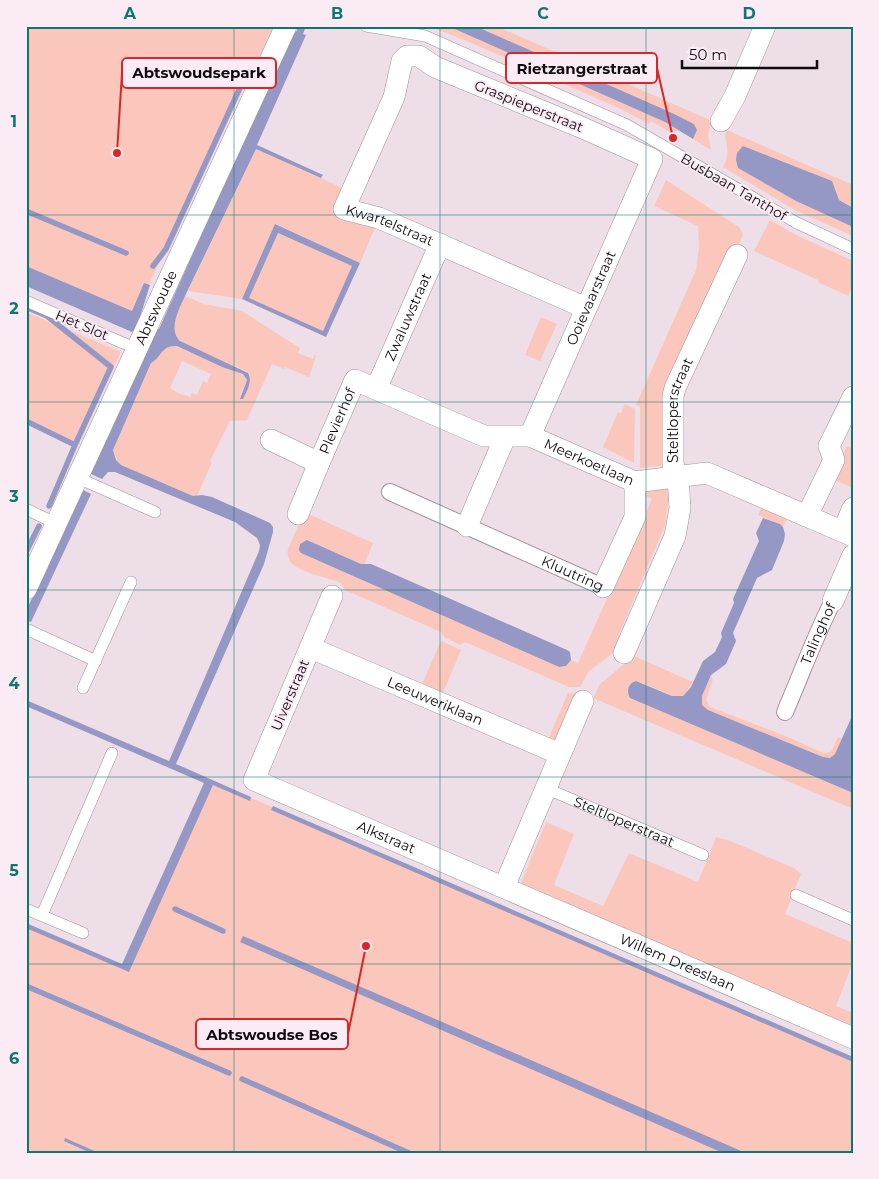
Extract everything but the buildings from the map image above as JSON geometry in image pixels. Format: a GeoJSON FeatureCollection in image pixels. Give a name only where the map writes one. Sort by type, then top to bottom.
{"type":"FeatureCollection","features":[{"type":"Feature","properties":{"kind":"street","name":"Abtswoude"},"geometry":{"type":"LineString","coordinates":[[32,577],[286,26]]}},
{"type":"Feature","properties":{"kind":"street"},"geometry":{"type":"LineString","coordinates":[[721,121],[735,96],[766,26]]}},
{"type":"Feature","properties":{"kind":"street","name":"Graspieperstraat"},"geometry":{"type":"LineString","coordinates":[[406,56],[419,56],[436,67],[652,159]]}},
{"type":"Feature","properties":{"kind":"street","name":"Kwartelstraat"},"geometry":{"type":"LineString","coordinates":[[406,56],[402,61],[394,97],[344,209],[379,218],[586,308]]}},
{"type":"Feature","properties":{"kind":"street","name":"Ooievaarstraat"},"geometry":{"type":"LineString","coordinates":[[530,436],[652,159]]}},
{"type":"Feature","properties":{"kind":"street","name":"Zwaluwstraat"},"geometry":{"type":"LineString","coordinates":[[376,389],[440,244]]}},
{"type":"Feature","properties":{"kind":"street","name":"Steltloperstraat"},"geometry":{"type":"LineString","coordinates":[[624,654],[674,536],[680,508],[678,477],[673,465],[673,396],[675,388],[737,256]]}},
{"type":"Feature","properties":{"kind":"street","name":"Meerkoetlaan"},"geometry":{"type":"LineString","coordinates":[[355,380],[484,436],[530,436],[635,482],[707,473],[848,534]]}},
{"type":"Feature","properties":{"kind":"street","name":"Plevierhof"},"geometry":{"type":"LineString","coordinates":[[298,514],[355,380]]}},
{"type":"Feature","properties":{"kind":"street"},"geometry":{"type":"LineString","coordinates":[[807,516],[834,460],[829,446],[853,397]]}},
{"type":"Feature","properties":{"kind":"street"},"geometry":{"type":"LineString","coordinates":[[467,526],[505,436]]}},
{"type":"Feature","properties":{"kind":"street","name":"Plevierhof"},"geometry":{"type":"LineString","coordinates":[[271,440],[319,462]]}},
{"type":"Feature","properties":{"kind":"street","name":"Kluutring"},"geometry":{"type":"LineString","coordinates":[[390,492],[603,587],[634,516],[635,482]]}},
{"type":"Feature","properties":{"kind":"street"},"geometry":{"type":"LineString","coordinates":[[848,534],[853,508]]}},
{"type":"Feature","properties":{"kind":"street","name":"Talinghof"},"geometry":{"type":"LineString","coordinates":[[785,712],[818,631],[853,555]]}},
{"type":"Feature","properties":{"kind":"street","name":"Uiverstraat"},"geometry":{"type":"LineString","coordinates":[[268,786],[254,780],[332,596]]}},
{"type":"Feature","properties":{"kind":"street","name":"Leeuweriklaan"},"geometry":{"type":"LineString","coordinates":[[311,648],[560,754]]}},
{"type":"Feature","properties":{"kind":"street"},"geometry":{"type":"LineString","coordinates":[[504,887],[583,701]]}},
{"type":"Feature","properties":{"kind":"street","name":"Alkstraat"},"geometry":{"type":"LineString","coordinates":[[268,786],[504,887]]}},
{"type":"Feature","properties":{"kind":"street","name":"Willem Dreeslaan"},"geometry":{"type":"LineString","coordinates":[[504,887],[853,1038]]}},
{"type":"Feature","properties":{"kind":"lane","name":"Busbaan Tanthof"},"geometry":{"type":"LineString","coordinates":[[366,26],[425,36],[627,125],[797,223],[853,249]]}},
{"type":"Feature","properties":{"kind":"lane","name":"Het Slot"},"geometry":{"type":"LineString","coordinates":[[26,301],[144,335]]}},
{"type":"Feature","properties":{"kind":"lane"},"geometry":{"type":"LineString","coordinates":[[78,478],[155,512]]}},
{"type":"Feature","properties":{"kind":"lane"},"geometry":{"type":"LineString","coordinates":[[26,509],[57,524]]}},
{"type":"Feature","properties":{"kind":"lane"},"geometry":{"type":"LineString","coordinates":[[83,688],[131,582]]}},
{"type":"Feature","properties":{"kind":"lane"},"geometry":{"type":"LineString","coordinates":[[26,629],[96,661]]}},
{"type":"Feature","properties":{"kind":"lane"},"geometry":{"type":"LineString","coordinates":[[42,915],[112,753]]}},
{"type":"Feature","properties":{"kind":"lane","name":"Steltloperstraat"},"geometry":{"type":"LineString","coordinates":[[546,788],[702,855]]}},
{"type":"Feature","properties":{"kind":"lane"},"geometry":{"type":"LineString","coordinates":[[796,895],[853,920]]}},
{"type":"Feature","properties":{"kind":"lane"},"geometry":{"type":"LineString","coordinates":[[26,909],[83,933]]}},
{"type":"Feature","properties":{"kind":"shaded area"},"geometry":{"type":"Polygon","coordinates":[[[26,26],[274,26],[255,68],[250,67],[130,325],[26,280],[26,26]]]}},
{"type":"Feature","properties":{"kind":"shaded area"},"geometry":{"type":"Polygon","coordinates":[[[428,26],[448,26],[665,122],[677,130],[675,135],[651,121],[649,124],[621,109],[467,41],[428,26]]]}},
{"type":"Feature","properties":{"kind":"shaded area"},"geometry":{"type":"Polygon","coordinates":[[[475,26],[496,26],[712,121],[708,135],[711,150],[693,139],[697,130],[694,124],[475,26]]]}},
{"type":"Feature","properties":{"kind":"shaded area"},"geometry":{"type":"Polygon","coordinates":[[[727,130],[853,185],[853,208],[839,200],[739,168],[796,201],[853,227],[853,236],[795,210],[723,167],[727,155],[727,130]]]}},
{"type":"Feature","properties":{"kind":"shaded area"},"geometry":{"type":"Polygon","coordinates":[[[256,149],[345,189],[376,225],[360,263],[276,224],[242,299],[188,291],[256,149]]]}},
{"type":"Feature","properties":{"kind":"shaded area"},"geometry":{"type":"Polygon","coordinates":[[[666,180],[739,227],[743,234],[735,255],[671,384],[667,465],[640,468],[640,407],[636,405],[696,270],[699,248],[698,226],[654,206],[666,180]]]}},
{"type":"Feature","properties":{"kind":"shaded area"},"geometry":{"type":"Polygon","coordinates":[[[770,220],[796,235],[853,261],[853,292],[850,291],[849,296],[754,251],[770,220]]]}},
{"type":"Feature","properties":{"kind":"shaded area"},"geometry":{"type":"Polygon","coordinates":[[[278,233],[352,266],[323,332],[248,298],[278,233]]]}},
{"type":"Feature","properties":{"kind":"shaded area"},"geometry":{"type":"Polygon","coordinates":[[[185,296],[204,304],[242,311],[300,348],[298,353],[313,359],[315,354],[316,356],[309,377],[272,364],[247,420],[230,421],[210,461],[212,462],[197,496],[120,465],[113,450],[151,363],[168,347],[177,346],[222,367],[243,374],[247,380],[239,397],[250,384],[250,375],[246,371],[194,349],[176,338],[175,327],[178,311],[185,296]],[[182,361],[170,388],[190,397],[192,393],[197,395],[203,381],[207,383],[211,374],[182,361]]]}},
{"type":"Feature","properties":{"kind":"shaded area"},"geometry":{"type":"Polygon","coordinates":[[[26,312],[121,352],[75,445],[26,421],[26,312]]]}},
{"type":"Feature","properties":{"kind":"shaded area"},"geometry":{"type":"Polygon","coordinates":[[[541,317],[557,324],[540,361],[525,355],[541,317]]]}},
{"type":"Feature","properties":{"kind":"shaded area"},"geometry":{"type":"Polygon","coordinates":[[[625,404],[635,409],[634,463],[603,447],[618,412],[621,413],[625,404]]]}},
{"type":"Feature","properties":{"kind":"shaded area"},"geometry":{"type":"Polygon","coordinates":[[[847,446],[853,448],[853,488],[832,479],[847,446]]]}},
{"type":"Feature","properties":{"kind":"shaded area"},"geometry":{"type":"Polygon","coordinates":[[[669,481],[676,502],[668,502],[665,525],[619,635],[624,639],[620,648],[589,671],[580,687],[569,687],[465,642],[460,645],[444,637],[441,632],[345,590],[341,583],[296,567],[288,557],[288,549],[304,512],[373,543],[364,565],[307,540],[301,553],[559,667],[566,666],[571,660],[578,663],[652,499],[646,496],[650,487],[669,481]]]}},
{"type":"Feature","properties":{"kind":"shaded area"},"geometry":{"type":"Polygon","coordinates":[[[763,504],[789,515],[783,527],[758,515],[763,504]]]}},
{"type":"Feature","properties":{"kind":"shaded area"},"geometry":{"type":"Polygon","coordinates":[[[441,641],[461,650],[443,693],[422,684],[441,641]]]}},
{"type":"Feature","properties":{"kind":"shaded area"},"geometry":{"type":"Polygon","coordinates":[[[634,656],[693,682],[683,696],[673,696],[640,682],[627,692],[630,698],[853,793],[853,809],[593,698],[600,684],[634,656]]]}},
{"type":"Feature","properties":{"kind":"shaded area"},"geometry":{"type":"Polygon","coordinates":[[[711,676],[713,679],[706,700],[710,707],[824,753],[831,752],[838,737],[842,739],[835,754],[830,758],[823,757],[708,710],[702,705],[702,696],[711,676]]]}},
{"type":"Feature","properties":{"kind":"shaded area"},"geometry":{"type":"Polygon","coordinates":[[[568,693],[576,694],[557,741],[547,742],[568,693]]]}},
{"type":"Feature","properties":{"kind":"shaded area"},"geometry":{"type":"Polygon","coordinates":[[[209,780],[853,1057],[853,1153],[26,1153],[26,924],[128,967],[209,780]]]}},
{"type":"Feature","properties":{"kind":"shaded area"},"geometry":{"type":"Polygon","coordinates":[[[546,822],[574,834],[554,885],[603,906],[629,853],[698,882],[716,837],[728,840],[794,868],[801,874],[785,914],[853,943],[853,962],[836,1006],[853,1013],[853,1027],[521,883],[546,822]]]}},
{"type":"Feature","properties":{"kind":"water"},"geometry":{"type":"Polygon","coordinates":[[[299,26],[306,26],[303,34],[306,35],[257,145],[323,175],[321,178],[256,149],[183,301],[175,325],[175,331],[180,341],[248,373],[250,383],[248,389],[243,399],[240,399],[247,380],[243,374],[222,367],[177,346],[168,347],[151,363],[113,450],[116,460],[121,465],[193,496],[212,497],[270,523],[273,527],[264,564],[176,764],[251,797],[250,801],[213,785],[129,972],[26,928],[26,923],[122,964],[204,783],[26,706],[26,700],[169,761],[260,545],[257,538],[235,522],[115,472],[108,472],[102,479],[89,473],[136,329],[132,332],[26,286],[26,266],[132,311],[144,283],[150,285],[139,320],[159,329],[293,31],[296,32],[299,26]]]}},
{"type":"Feature","properties":{"kind":"water"},"geometry":{"type":"Polygon","coordinates":[[[448,26],[475,26],[672,113],[694,124],[697,130],[693,139],[665,122],[448,26]]]}},
{"type":"Feature","properties":{"kind":"water"},"geometry":{"type":"Polygon","coordinates":[[[743,146],[832,181],[839,200],[853,208],[853,227],[796,201],[738,168],[737,153],[743,146]]]}},
{"type":"Feature","properties":{"kind":"water"},"geometry":{"type":"Polygon","coordinates":[[[275,224],[360,263],[326,337],[242,299],[275,224]],[[278,233],[249,298],[323,331],[352,266],[278,233]]]}},
{"type":"Feature","properties":{"kind":"water"},"geometry":{"type":"Polygon","coordinates":[[[83,490],[91,494],[31,622],[26,620],[26,611],[83,490]]]}},
{"type":"Feature","properties":{"kind":"water"},"geometry":{"type":"Polygon","coordinates":[[[763,518],[780,524],[783,527],[784,541],[772,570],[757,578],[733,633],[736,641],[726,664],[711,675],[702,696],[702,705],[708,710],[823,757],[830,758],[835,754],[853,714],[853,793],[629,696],[630,686],[636,681],[672,696],[683,696],[691,687],[703,661],[715,652],[722,637],[721,633],[734,603],[733,599],[759,541],[756,533],[763,518]]]}},
{"type":"Feature","properties":{"kind":"water"},"geometry":{"type":"Polygon","coordinates":[[[307,540],[361,564],[371,564],[567,650],[570,652],[571,660],[566,666],[559,667],[301,553],[299,550],[300,544],[307,540]]]}},
{"type":"Feature","properties":{"kind":"water"},"geometry":{"type":"Polygon","coordinates":[[[273,806],[853,1057],[853,1062],[271,810],[273,806]]]}},
{"type":"Feature","properties":{"kind":"water"},"geometry":{"type":"Polygon","coordinates":[[[243,936],[746,1153],[723,1153],[240,942],[243,936]]]}},
{"type":"Feature","properties":{"kind":"water"},"geometry":{"type":"Polygon","coordinates":[[[65,1138],[99,1153],[91,1153],[64,1141],[65,1138]]]}},
{"type":"Feature","properties":{"kind":"waterway"},"geometry":{"type":"LineString","coordinates":[[153,266],[166,249],[250,66]]}},
{"type":"Feature","properties":{"kind":"waterway"},"geometry":{"type":"LineString","coordinates":[[26,211],[126,253]]}},
{"type":"Feature","properties":{"kind":"waterway"},"geometry":{"type":"LineString","coordinates":[[26,307],[47,316],[111,367],[75,445],[26,421]]}},
{"type":"Feature","properties":{"kind":"waterway"},"geometry":{"type":"LineString","coordinates":[[49,506],[75,445]]}},
{"type":"Feature","properties":{"kind":"waterway"},"geometry":{"type":"LineString","coordinates":[[26,552],[39,526]]}},
{"type":"Feature","properties":{"kind":"waterway"},"geometry":{"type":"LineString","coordinates":[[175,909],[223,931]]}},
{"type":"Feature","properties":{"kind":"waterway"},"geometry":{"type":"LineString","coordinates":[[26,986],[229,1073]]}},
{"type":"Feature","properties":{"kind":"waterway"},"geometry":{"type":"LineString","coordinates":[[242,1079],[409,1153]]}},
{"type":"Feature","properties":{"kind":"place","name":"Rietzangerstraat"},"geometry":{"type":"Point","coordinates":[673,138]}},
{"type":"Feature","properties":{"kind":"place","name":"Abtswoudsepark"},"geometry":{"type":"Point","coordinates":[117,153]}},
{"type":"Feature","properties":{"kind":"place","name":"Abtswoudse Bos"},"geometry":{"type":"Point","coordinates":[366,946]}}]}
